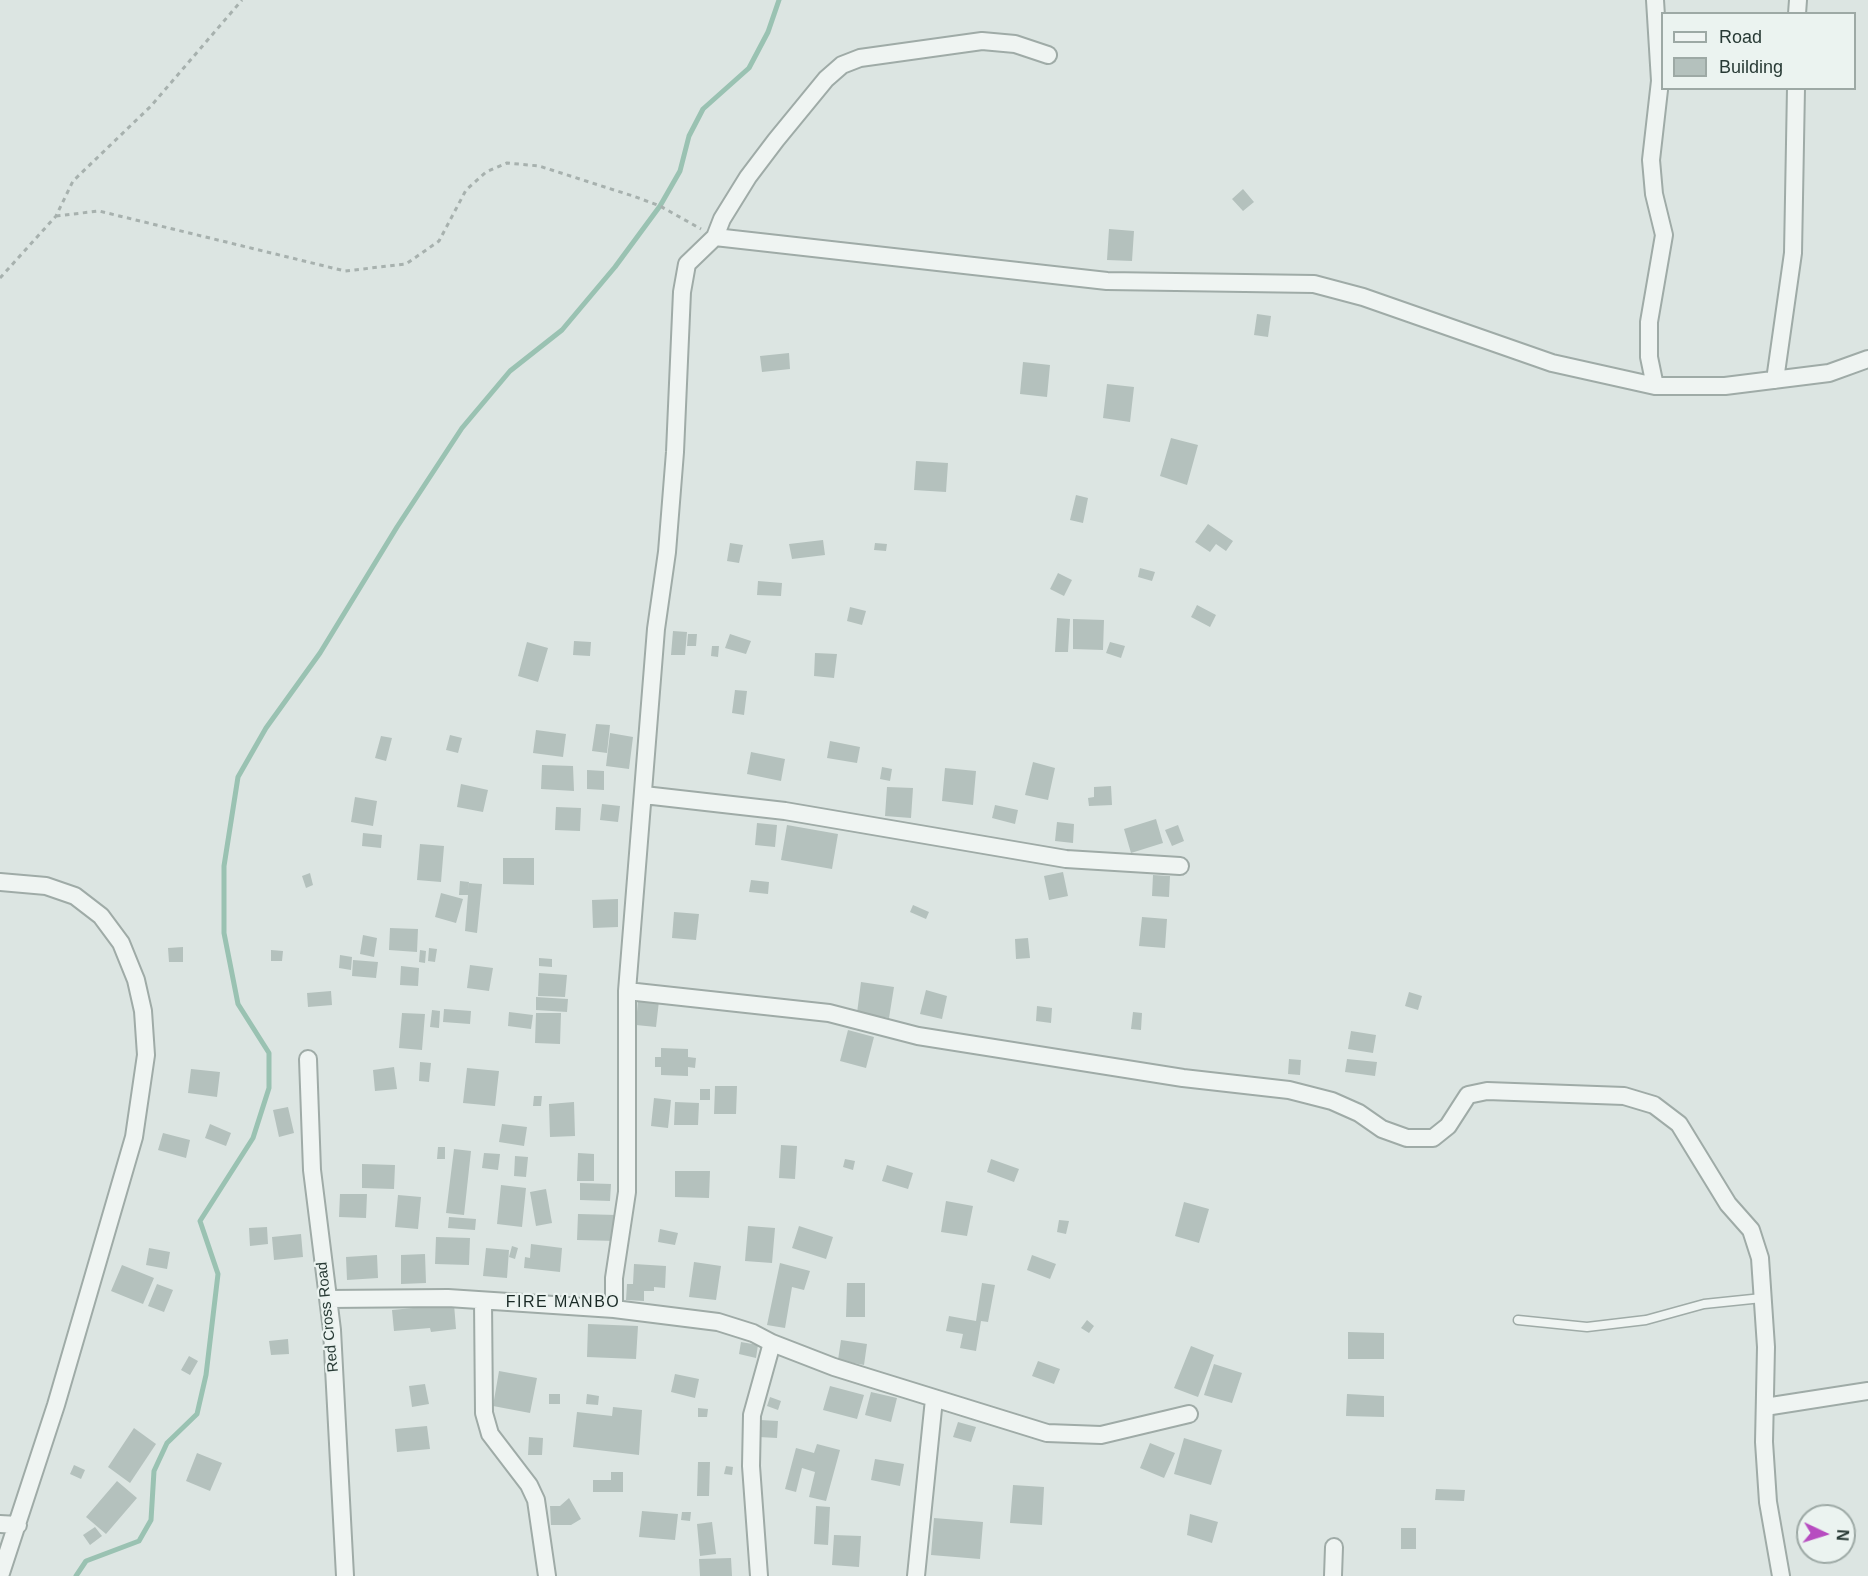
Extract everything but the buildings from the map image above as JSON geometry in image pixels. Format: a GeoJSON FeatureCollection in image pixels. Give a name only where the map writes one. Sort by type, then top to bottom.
{"type":"FeatureCollection","features":[{"type":"Feature","properties":{"kind":"street"},"geometry":{"type":"LineString","coordinates":[[1655,0],[1660,81],[1651,160],[1654,194],[1664,235],[1649,322],[1649,357],[1656,386]]}},
{"type":"Feature","properties":{"kind":"street"},"geometry":{"type":"LineString","coordinates":[[614,1310],[614,1278],[627,1192],[627,991],[656,629],[667,552],[682,292],[687,264],[715,237],[722,219],[748,177],[826,79],[842,65],[860,58],[982,41],[1015,44],[1048,55]]}},
{"type":"Feature","properties":{"kind":"street"},"geometry":{"type":"LineString","coordinates":[[1775,380],[1793,253],[1796,90]]}},
{"type":"Feature","properties":{"kind":"street"},"geometry":{"type":"LineString","coordinates":[[715,237],[1107,280],[1314,284],[1363,297],[1552,363],[1656,386],[1725,386],[1829,373],[1868,358]]}},
{"type":"Feature","properties":{"kind":"street"},"geometry":{"type":"LineString","coordinates":[[644,795],[785,811],[1066,859],[1180,866]]}},
{"type":"Feature","properties":{"kind":"street"},"geometry":{"type":"LineString","coordinates":[[0,882],[22,882],[56,889],[75,896],[101,916],[121,943],[136,980],[143,1011],[146,1055],[134,1137],[18,1525],[0,1576]]}},
{"type":"Feature","properties":{"kind":"street"},"geometry":{"type":"LineString","coordinates":[[627,991],[829,1012],[918,1036],[1182,1078],[1289,1090],[1332,1101],[1359,1113],[1382,1130],[1407,1138],[1433,1138],[1448,1125],[1468,1095],[1487,1091],[1624,1096],[1654,1105],[1679,1124],[1728,1204],[1751,1230],[1760,1258],[1766,1347],[1768,1503],[1781,1576]]}},
{"type":"Feature","properties":{"kind":"street","name":"Red Cross Road"},"geometry":{"type":"LineString","coordinates":[[308,1059],[312,1170],[328,1299],[345,1576]]}},
{"type":"Feature","properties":{"kind":"street"},"geometry":{"type":"LineString","coordinates":[[328,1299],[448,1298],[614,1310],[718,1322],[753,1333],[772,1343],[834,1367],[1047,1433],[1101,1435],[1189,1414]]}},
{"type":"Feature","properties":{"kind":"street"},"geometry":{"type":"LineString","coordinates":[[483,1301],[484,1413],[490,1434],[530,1485],[536,1500],[548,1576]]}},
{"type":"Feature","properties":{"kind":"street"},"geometry":{"type":"LineString","coordinates":[[759,1576],[752,1466],[752,1415],[772,1343]]}},
{"type":"Feature","properties":{"kind":"street"},"geometry":{"type":"LineString","coordinates":[[1765,1407],[1868,1391]]}},
{"type":"Feature","properties":{"kind":"street"},"geometry":{"type":"LineString","coordinates":[[916,1576],[934,1399]]}},
{"type":"Feature","properties":{"kind":"street"},"geometry":{"type":"LineString","coordinates":[[0,1524],[18,1525]]}},
{"type":"Feature","properties":{"kind":"street"},"geometry":{"type":"LineString","coordinates":[[1333,1576],[1334,1547]]}},
{"type":"Feature","properties":{"kind":"lane"},"geometry":{"type":"LineString","coordinates":[[1518,1320],[1587,1327],[1646,1320],[1704,1304],[1762,1298]]}},
{"type":"Feature","properties":{"kind":"path"},"geometry":{"type":"LineString","coordinates":[[0,278],[56,216],[73,181],[151,106],[242,0]]}},
{"type":"Feature","properties":{"kind":"path"},"geometry":{"type":"LineString","coordinates":[[56,216],[99,211],[345,271],[406,264],[439,241],[466,190],[486,172],[507,163],[539,166],[660,206],[715,237]]}},
{"type":"Feature","properties":{"kind":"waterway"},"geometry":{"type":"LineString","coordinates":[[76,1576],[86,1561],[139,1541],[151,1520],[154,1471],[167,1443],[197,1414],[206,1375],[218,1274],[200,1221],[253,1138],[269,1088],[269,1053],[238,1004],[224,933],[224,866],[238,777],[266,728],[320,653],[397,527],[462,428],[510,371],[562,330],[615,267],[660,206],[680,171],[689,136],[703,109],[749,68],[768,32],[779,0]]}},
{"type":"Feature","properties":{"kind":"district","name":"FIRE MANBO"},"geometry":{"type":"Point","coordinates":[563,1303]}}]}
